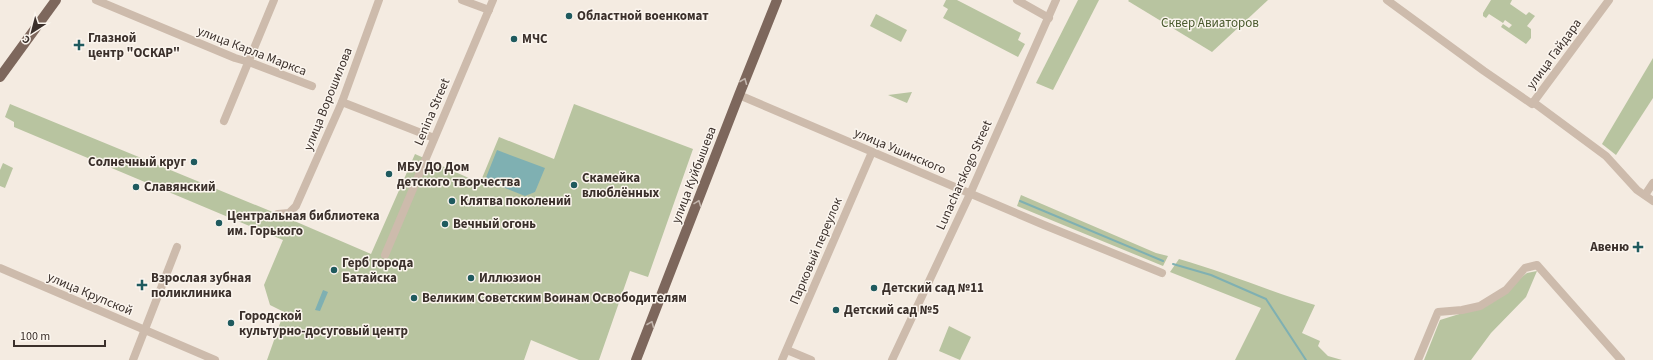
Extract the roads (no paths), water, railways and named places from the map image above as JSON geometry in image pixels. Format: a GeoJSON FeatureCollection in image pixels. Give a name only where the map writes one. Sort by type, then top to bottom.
{"type":"FeatureCollection","features":[{"type":"Feature","properties":{"kind":"main road"},"geometry":{"type":"LineString","coordinates":[[0,77],[56,0]]}},
{"type":"Feature","properties":{"kind":"main road","name":"улица Куйбышева"},"geometry":{"type":"LineString","coordinates":[[636,360],[739,95],[778,0]]}},
{"type":"Feature","properties":{"kind":"street","name":"улица Карла Маркса"},"geometry":{"type":"LineString","coordinates":[[96,0],[235,58],[312,86]]}},
{"type":"Feature","properties":{"kind":"street"},"geometry":{"type":"LineString","coordinates":[[224,121],[274,0]]}},
{"type":"Feature","properties":{"kind":"street","name":"улица Ворошилова"},"geometry":{"type":"LineString","coordinates":[[278,214],[289,213],[296,206],[342,102],[379,0]]}},
{"type":"Feature","properties":{"kind":"street"},"geometry":{"type":"LineString","coordinates":[[462,0],[489,10]]}},
{"type":"Feature","properties":{"kind":"street","name":"Lenina Street"},"geometry":{"type":"LineString","coordinates":[[385,256],[493,0]]}},
{"type":"Feature","properties":{"kind":"street"},"geometry":{"type":"LineString","coordinates":[[1017,0],[1048,18]]}},
{"type":"Feature","properties":{"kind":"street","name":"Lunacharskogo Street"},"geometry":{"type":"LineString","coordinates":[[892,360],[970,194],[1056,0]]}},
{"type":"Feature","properties":{"kind":"street"},"geometry":{"type":"LineString","coordinates":[[1387,0],[1478,67],[1533,103],[1606,156],[1637,190],[1653,201]]}},
{"type":"Feature","properties":{"kind":"street","name":"улица Гайдара"},"geometry":{"type":"LineString","coordinates":[[1533,103],[1609,0]]}},
{"type":"Feature","properties":{"kind":"street","name":"улица Ушинского"},"geometry":{"type":"LineString","coordinates":[[739,95],[970,194],[1162,273]]}},
{"type":"Feature","properties":{"kind":"street"},"geometry":{"type":"LineString","coordinates":[[342,102],[434,138]]}},
{"type":"Feature","properties":{"kind":"street","name":"Парковый переулок"},"geometry":{"type":"LineString","coordinates":[[782,360],[872,152]]}},
{"type":"Feature","properties":{"kind":"street"},"geometry":{"type":"LineString","coordinates":[[1644,195],[1653,183]]}},
{"type":"Feature","properties":{"kind":"street"},"geometry":{"type":"LineString","coordinates":[[133,360],[177,247]]}},
{"type":"Feature","properties":{"kind":"street"},"geometry":{"type":"LineString","coordinates":[[1418,360],[1438,312],[1462,310],[1480,306],[1506,290],[1525,268],[1537,265],[1621,360]]}},
{"type":"Feature","properties":{"kind":"street","name":"улица Крупской"},"geometry":{"type":"LineString","coordinates":[[0,268],[216,360]]}},
{"type":"Feature","properties":{"kind":"street"},"geometry":{"type":"LineString","coordinates":[[786,350],[811,360]]}},
{"type":"Feature","properties":{"kind":"water"},"geometry":{"type":"Polygon","coordinates":[[[497,150],[545,168],[535,192],[525,196],[485,180],[497,150]]]}},
{"type":"Feature","properties":{"kind":"water"},"geometry":{"type":"Polygon","coordinates":[[[323,290],[328,292],[320,311],[315,310],[323,290]]]}},
{"type":"Feature","properties":{"kind":"waterway"},"geometry":{"type":"LineString","coordinates":[[1020,201],[1163,261]]}},
{"type":"Feature","properties":{"kind":"waterway"},"geometry":{"type":"LineString","coordinates":[[1173,264],[1211,275],[1266,299],[1306,360]]}},
{"type":"Feature","properties":{"kind":"place","name":"Областной военкомат"},"geometry":{"type":"Point","coordinates":[569,16]}},
{"type":"Feature","properties":{"kind":"place","name":"МЧС"},"geometry":{"type":"Point","coordinates":[514,39]}},
{"type":"Feature","properties":{"kind":"place","name":"Глазной центр \"ОСКАР\""},"geometry":{"type":"Point","coordinates":[79,45]}},
{"type":"Feature","properties":{"kind":"place","name":"Солнечный круг"},"geometry":{"type":"Point","coordinates":[194,162]}},
{"type":"Feature","properties":{"kind":"place","name":"МБУ ДО Дом детского творчества"},"geometry":{"type":"Point","coordinates":[389,174]}},
{"type":"Feature","properties":{"kind":"place","name":"Скамейка влюблённых"},"geometry":{"type":"Point","coordinates":[574,185]}},
{"type":"Feature","properties":{"kind":"place","name":"Славянский"},"geometry":{"type":"Point","coordinates":[136,187]}},
{"type":"Feature","properties":{"kind":"place","name":"Клятва поколений"},"geometry":{"type":"Point","coordinates":[452,201]}},
{"type":"Feature","properties":{"kind":"place","name":"Центральная библиотека им. Горького"},"geometry":{"type":"Point","coordinates":[219,223]}},
{"type":"Feature","properties":{"kind":"place","name":"Вечный огонь"},"geometry":{"type":"Point","coordinates":[445,224]}},
{"type":"Feature","properties":{"kind":"place","name":"Авеню"},"geometry":{"type":"Point","coordinates":[1638,247]}},
{"type":"Feature","properties":{"kind":"place","name":"Герб города Батайска"},"geometry":{"type":"Point","coordinates":[334,270]}},
{"type":"Feature","properties":{"kind":"place","name":"Иллюзион"},"geometry":{"type":"Point","coordinates":[471,278]}},
{"type":"Feature","properties":{"kind":"place","name":"Взрослая зубная поликлиника"},"geometry":{"type":"Point","coordinates":[142,285]}},
{"type":"Feature","properties":{"kind":"place","name":"Детский сад №11"},"geometry":{"type":"Point","coordinates":[874,288]}},
{"type":"Feature","properties":{"kind":"place","name":"Великим Советским Воинам Освободителям"},"geometry":{"type":"Point","coordinates":[414,298]}},
{"type":"Feature","properties":{"kind":"place","name":"Детский сад №5"},"geometry":{"type":"Point","coordinates":[836,310]}},
{"type":"Feature","properties":{"kind":"place","name":"Городской культурно-досуговый центр"},"geometry":{"type":"Point","coordinates":[231,323]}},
{"type":"Feature","properties":{"kind":"park label","name":"Сквер Авиаторов"},"geometry":{"type":"Point","coordinates":[1210,23]}}]}
